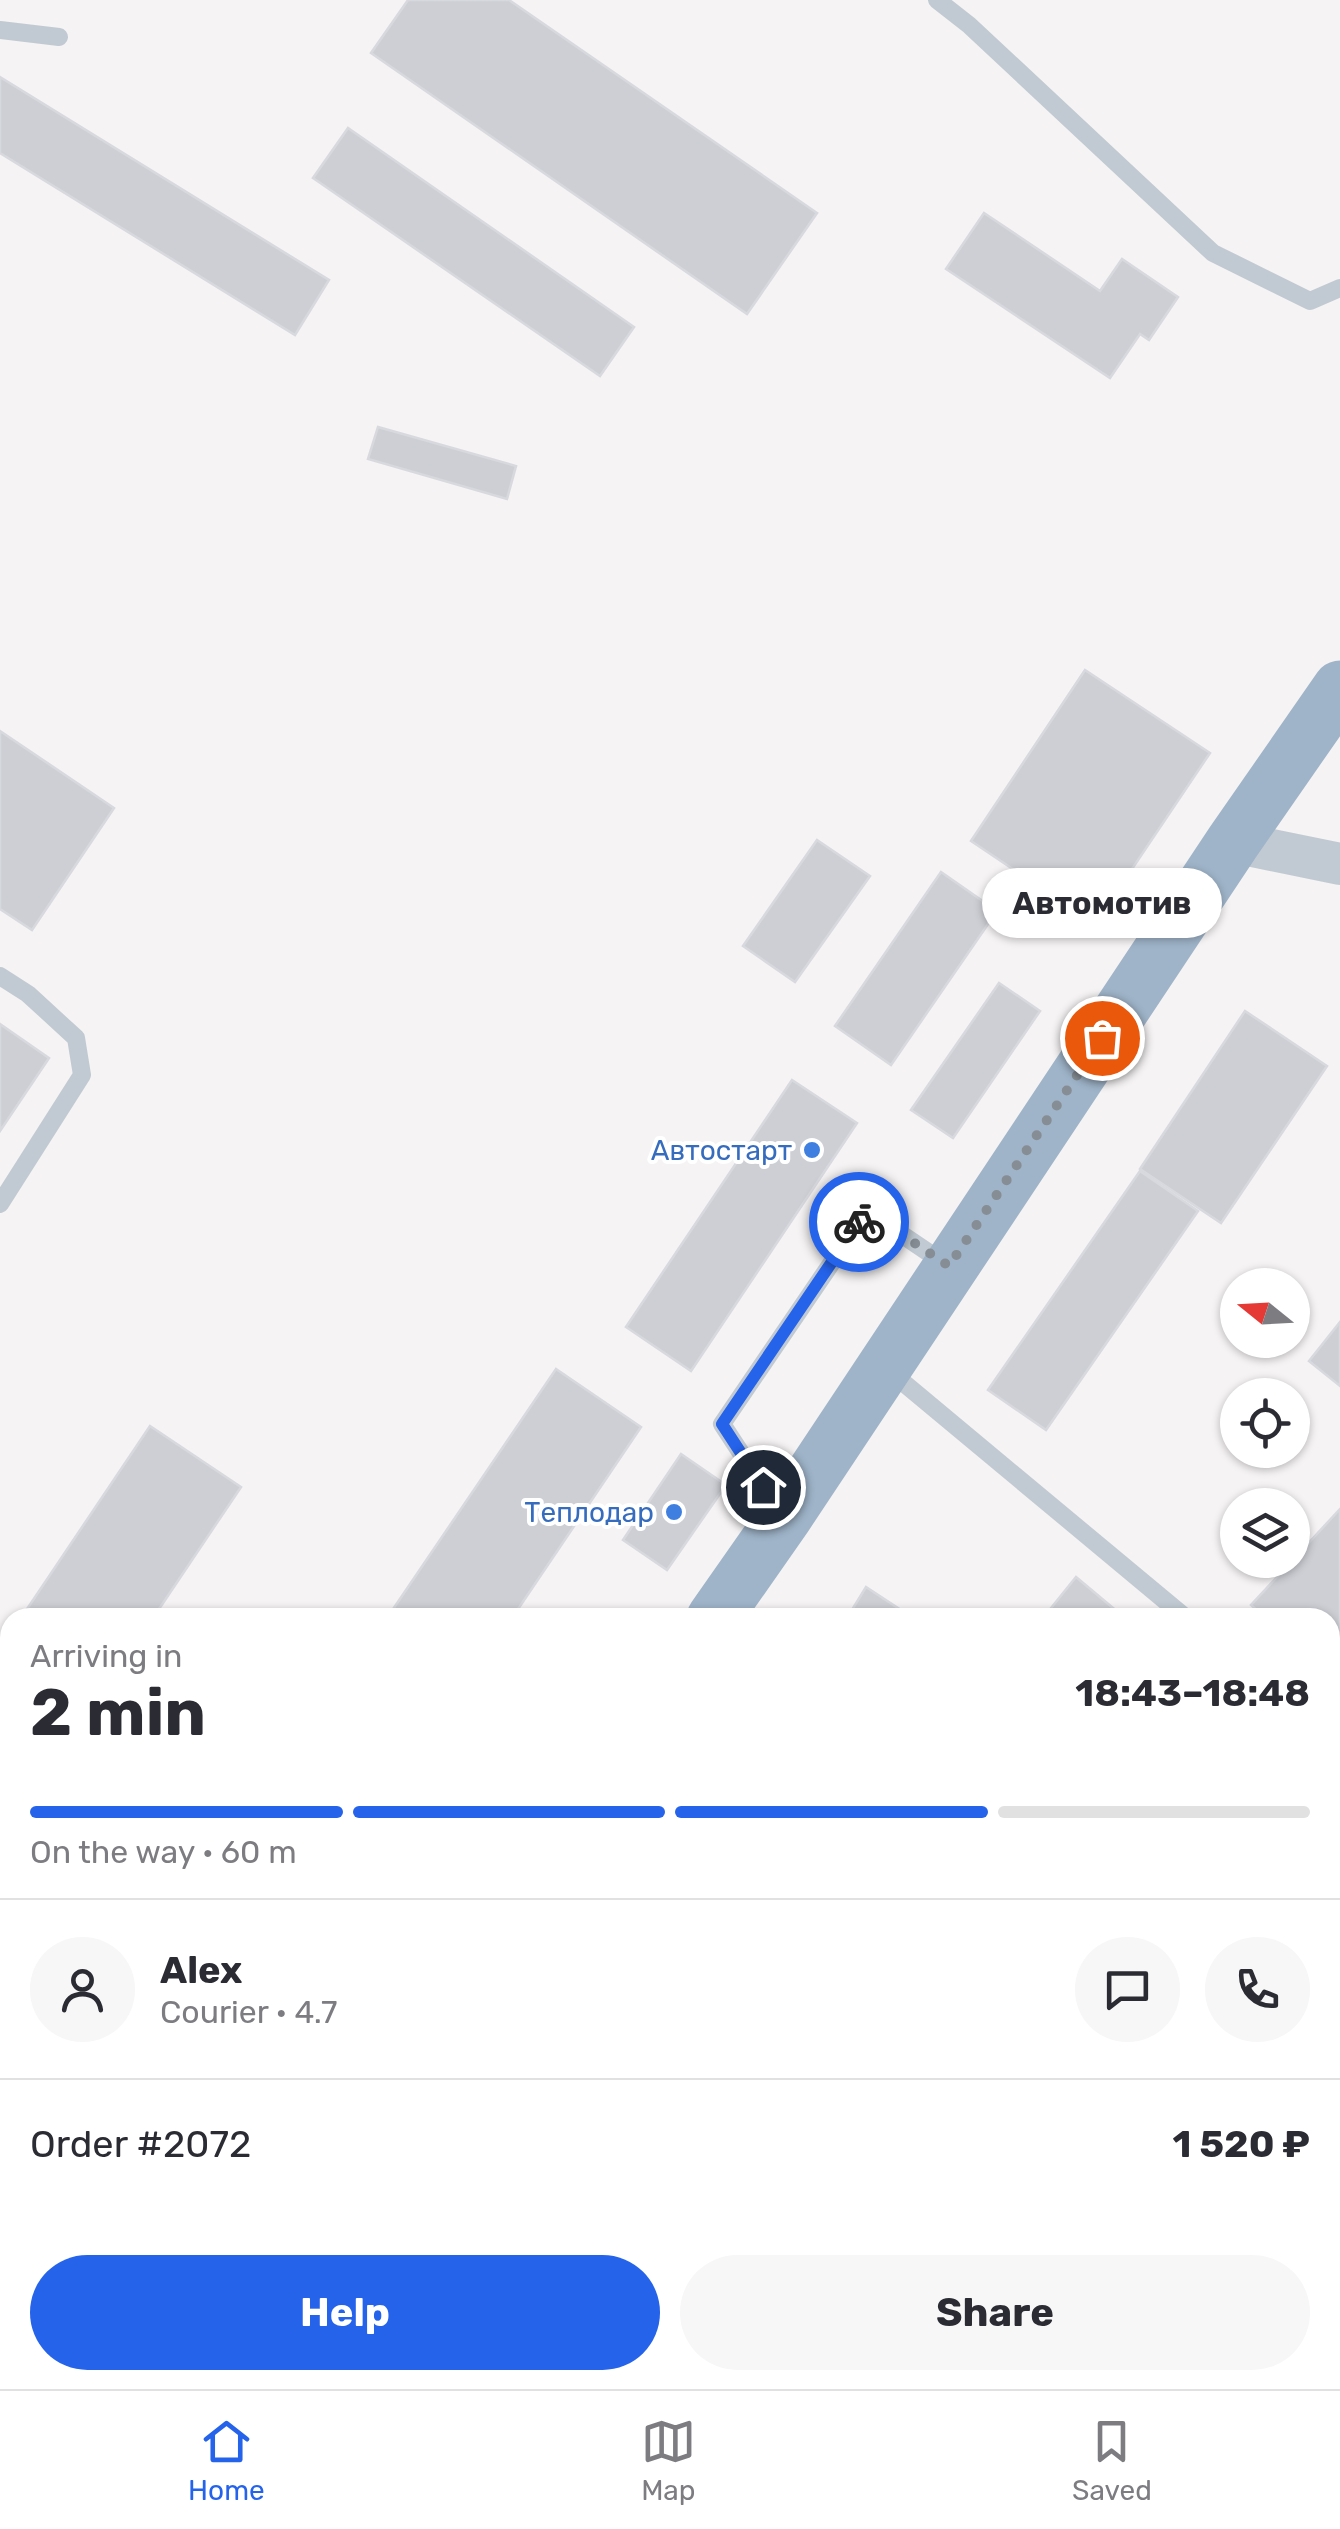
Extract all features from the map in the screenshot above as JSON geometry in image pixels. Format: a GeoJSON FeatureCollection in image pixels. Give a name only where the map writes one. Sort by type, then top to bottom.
{"type":"FeatureCollection","features":[{"type":"Feature","properties":{"kind":"highway"},"geometry":{"type":"LineString","coordinates":[[721,1608],[1232,842],[1340,688]]}},
{"type":"Feature","properties":{"kind":"street"},"geometry":{"type":"LineString","coordinates":[[1232,842],[1340,864]]}},
{"type":"Feature","properties":{"kind":"lane"},"geometry":{"type":"LineString","coordinates":[[936,0],[969,25],[1213,253],[1310,301],[1340,288]]}},
{"type":"Feature","properties":{"kind":"lane"},"geometry":{"type":"LineString","coordinates":[[0,30],[59,38]]}},
{"type":"Feature","properties":{"kind":"lane"},"geometry":{"type":"LineString","coordinates":[[0,976],[28,994],[76,1038],[82,1075],[0,1204]]}},
{"type":"Feature","properties":{"kind":"lane"},"geometry":{"type":"LineString","coordinates":[[784,1518],[722,1424],[866,1211],[949,1266]]}},
{"type":"Feature","properties":{"kind":"lane"},"geometry":{"type":"LineString","coordinates":[[883,1366],[1174,1608]]}},
{"type":"Feature","properties":{"kind":"building"},"geometry":{"type":"Polygon","coordinates":[[[408,0],[509,0],[817,213],[747,314],[371,53],[408,0]]]}},
{"type":"Feature","properties":{"kind":"building"},"geometry":{"type":"Polygon","coordinates":[[[0,77],[329,280],[295,335],[0,153],[0,77]]]}},
{"type":"Feature","properties":{"kind":"building"},"geometry":{"type":"Polygon","coordinates":[[[348,128],[634,327],[600,376],[313,178],[348,128]]]}},
{"type":"Feature","properties":{"kind":"building"},"geometry":{"type":"Polygon","coordinates":[[[984,213],[1100,291],[1122,259],[1178,297],[1149,340],[1140,334],[1110,378],[946,269],[984,213]]]}},
{"type":"Feature","properties":{"kind":"building"},"geometry":{"type":"Polygon","coordinates":[[[378,427],[516,466],[507,499],[368,459],[378,427]]]}},
{"type":"Feature","properties":{"kind":"building"},"geometry":{"type":"Polygon","coordinates":[[[1085,670],[1210,753],[1095,924],[971,841],[1085,670]]]}},
{"type":"Feature","properties":{"kind":"building"},"geometry":{"type":"Polygon","coordinates":[[[0,731],[114,808],[32,930],[0,909],[0,731]]]}},
{"type":"Feature","properties":{"kind":"building"},"geometry":{"type":"Polygon","coordinates":[[[817,840],[870,876],[795,982],[743,946],[817,840]]]}},
{"type":"Feature","properties":{"kind":"building"},"geometry":{"type":"Polygon","coordinates":[[[941,872],[997,911],[891,1065],[835,1026],[941,872]]]}},
{"type":"Feature","properties":{"kind":"building"},"geometry":{"type":"Polygon","coordinates":[[[999,983],[1040,1011],[953,1138],[911,1110],[999,983]]]}},
{"type":"Feature","properties":{"kind":"building"},"geometry":{"type":"Polygon","coordinates":[[[1245,1011],[1327,1066],[1221,1223],[1140,1169],[1245,1011]]]}},
{"type":"Feature","properties":{"kind":"building"},"geometry":{"type":"Polygon","coordinates":[[[0,1024],[49,1058],[0,1131],[0,1024]]]}},
{"type":"Feature","properties":{"kind":"building"},"geometry":{"type":"Polygon","coordinates":[[[792,1080],[857,1123],[691,1371],[626,1327],[792,1080]]]}},
{"type":"Feature","properties":{"kind":"building"},"geometry":{"type":"Polygon","coordinates":[[[1140,1171],[1198,1211],[1046,1430],[988,1390],[1140,1171]]]}},
{"type":"Feature","properties":{"kind":"building"},"geometry":{"type":"Polygon","coordinates":[[[1340,1322],[1340,1386],[1309,1361],[1340,1322]]]}},
{"type":"Feature","properties":{"kind":"building"},"geometry":{"type":"Polygon","coordinates":[[[556,1369],[641,1427],[519,1608],[394,1608],[556,1369]]]}},
{"type":"Feature","properties":{"kind":"building"},"geometry":{"type":"Polygon","coordinates":[[[150,1426],[241,1487],[160,1608],[28,1608],[150,1426]]]}},
{"type":"Feature","properties":{"kind":"building","name":"Теплодар"},"geometry":{"type":"Polygon","coordinates":[[[681,1454],[726,1485],[667,1570],[623,1540],[681,1454]]]}},
{"type":"Feature","properties":{"kind":"building"},"geometry":{"type":"Polygon","coordinates":[[[1340,1509],[1340,1608],[1251,1605],[1276,1578],[1310,1578],[1310,1541],[1340,1509]]]}},
{"type":"Feature","properties":{"kind":"building"},"geometry":{"type":"Polygon","coordinates":[[[1076,1577],[1113,1608],[1051,1608],[1076,1577]]]}},
{"type":"Feature","properties":{"kind":"building"},"geometry":{"type":"Polygon","coordinates":[[[866,1587],[898,1608],[853,1608],[866,1587]]]}},
{"type":"Feature","properties":{"kind":"way so far"},"geometry":{"type":"LineString","coordinates":[[859,1222],[866,1211],[949,1266],[1102,1038]]}},
{"type":"Feature","properties":{"kind":"place","name":"Автомотив"},"geometry":{"type":"Point","coordinates":[1102,1038]}},
{"type":"Feature","properties":{"kind":"place","name":"Автостарт"},"geometry":{"type":"Point","coordinates":[812,1150]}},
{"type":"Feature","properties":{"kind":"place","name":"Теплодар"},"geometry":{"type":"Point","coordinates":[674,1512]}},
{"type":"Feature","properties":{"kind":"route"},"geometry":{"type":"LineString","coordinates":[[763,1487],[722,1424],[859,1222]]}}]}
